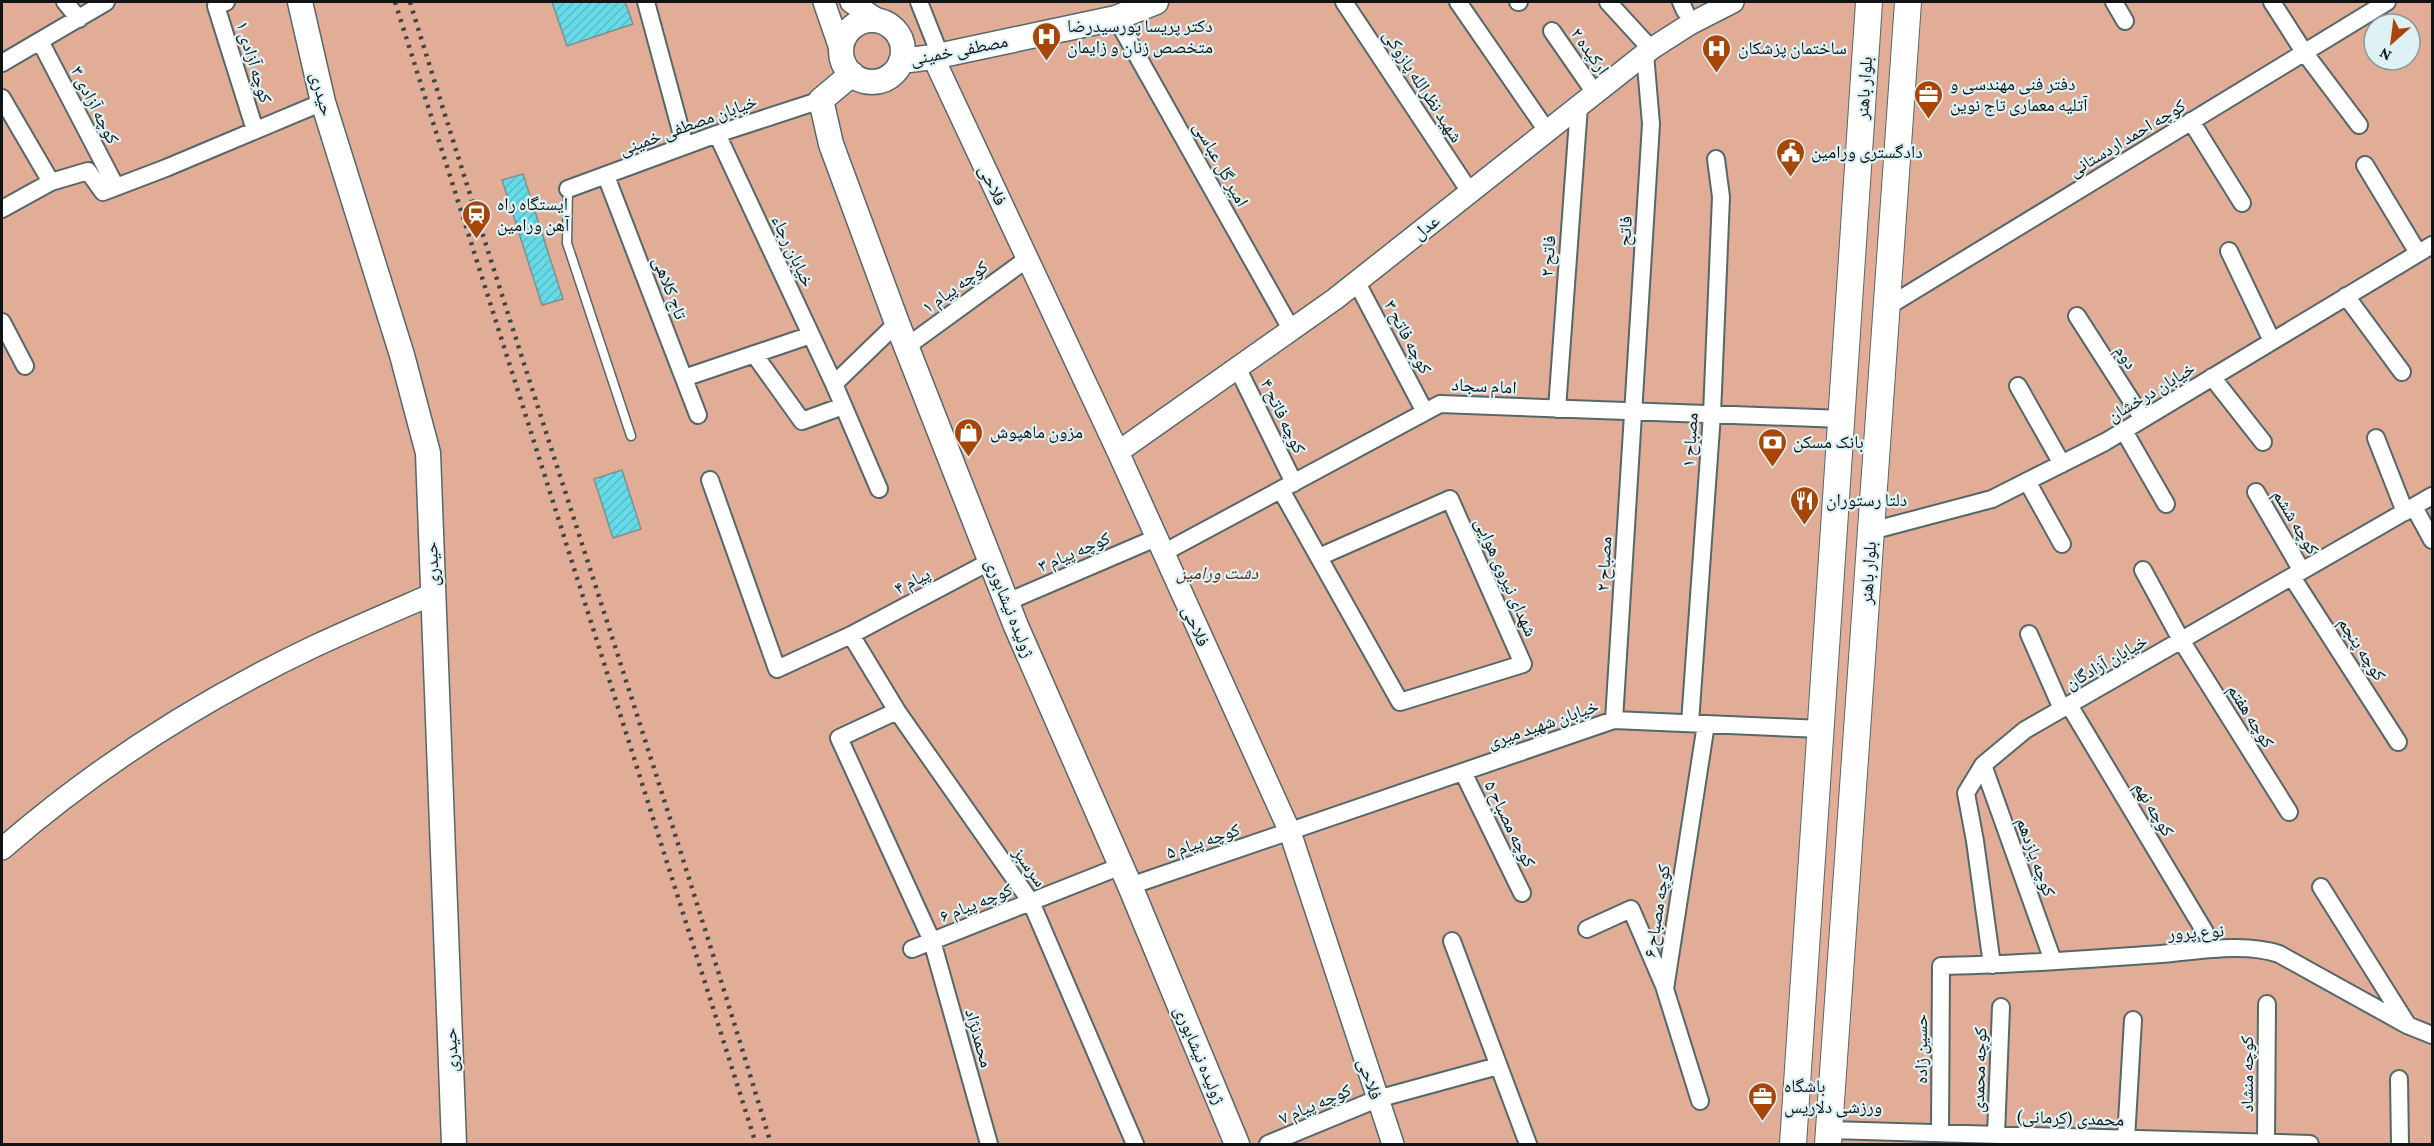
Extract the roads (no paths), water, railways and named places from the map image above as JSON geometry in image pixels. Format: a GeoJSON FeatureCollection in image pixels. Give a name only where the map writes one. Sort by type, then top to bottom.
{"type":"FeatureCollection","features":[{"type":"Feature","properties":{"kind":"main road","name":"حیدری"},"geometry":{"type":"LineString","coordinates":[[300,2],[323,102],[398,344],[428,453],[454,1144]]}},
{"type":"Feature","properties":{"kind":"main road","name":"مصطفی خمینی"},"geometry":{"type":"LineString","coordinates":[[902,62],[1116,18],[1156,2]]}},
{"type":"Feature","properties":{"kind":"main road","name":"بلوار باهنر"},"geometry":{"type":"LineString","coordinates":[[1793,1144],[1869,2]]}},
{"type":"Feature","properties":{"kind":"main road","name":"بلوار باهنر"},"geometry":{"type":"LineString","coordinates":[[1829,1137],[1908,2]]}},
{"type":"Feature","properties":{"kind":"main road"},"geometry":{"type":"LineString","coordinates":[[868,20],[878,20],[888,24],[902,40],[902,62],[889,77],[880,81],[860,79],[847,64],[842,45],[851,28],[868,20]]}},
{"type":"Feature","properties":{"kind":"main road"},"geometry":{"type":"LineString","coordinates":[[821,100],[847,64]]}},
{"type":"Feature","properties":{"kind":"main road","name":"ژولیده نیشابوری"},"geometry":{"type":"LineString","coordinates":[[821,100],[831,144],[906,347],[1007,602],[1125,876],[1233,1143]]}},
{"type":"Feature","properties":{"kind":"street"},"geometry":{"type":"LineString","coordinates":[[65,2],[79,19]]}},
{"type":"Feature","properties":{"kind":"street"},"geometry":{"type":"LineString","coordinates":[[2,63],[106,2]]}},
{"type":"Feature","properties":{"kind":"street"},"geometry":{"type":"LineString","coordinates":[[646,2],[685,146]]}},
{"type":"Feature","properties":{"kind":"street"},"geometry":{"type":"LineString","coordinates":[[824,2],[847,64]]}},
{"type":"Feature","properties":{"kind":"street"},"geometry":{"type":"LineString","coordinates":[[851,2],[878,20]]}},
{"type":"Feature","properties":{"kind":"street"},"geometry":{"type":"LineString","coordinates":[[919,2],[937,56]]}},
{"type":"Feature","properties":{"kind":"street","name":"شهید نظرالله پازوکی"},"geometry":{"type":"LineString","coordinates":[[1344,2],[1470,192]]}},
{"type":"Feature","properties":{"kind":"street"},"geometry":{"type":"LineString","coordinates":[[1458,2],[1547,131]]}},
{"type":"Feature","properties":{"kind":"street"},"geometry":{"type":"LineString","coordinates":[[1608,2],[1648,52]]}},
{"type":"Feature","properties":{"kind":"street","name":"عدل"},"geometry":{"type":"LineString","coordinates":[[1118,452],[1356,282],[1648,52],[1690,24],[1733,2]]}},
{"type":"Feature","properties":{"kind":"street"},"geometry":{"type":"LineString","coordinates":[[2114,2],[2125,21]]}},
{"type":"Feature","properties":{"kind":"street"},"geometry":{"type":"LineString","coordinates":[[2272,2],[2304,52],[2360,124]]}},
{"type":"Feature","properties":{"kind":"street","name":"کوچه احمد اردستانی"},"geometry":{"type":"LineString","coordinates":[[1887,308],[2386,2]]}},
{"type":"Feature","properties":{"kind":"street","name":"کوچه آزادی ۱"},"geometry":{"type":"LineString","coordinates":[[221,4],[255,130]]}},
{"type":"Feature","properties":{"kind":"street","name":"امیر گل عباسی"},"geometry":{"type":"LineString","coordinates":[[1116,18],[1291,329]]}},
{"type":"Feature","properties":{"kind":"street","name":"ارکیده ۲"},"geometry":{"type":"LineString","coordinates":[[1552,31],[1595,93]]}},
{"type":"Feature","properties":{"kind":"street","name":"کوچه آزادی ۳"},"geometry":{"type":"LineString","coordinates":[[40,41],[116,187]]}},
{"type":"Feature","properties":{"kind":"street","name":"فاتح"},"geometry":{"type":"LineString","coordinates":[[1632,411],[1651,124],[1648,52]]}},
{"type":"Feature","properties":{"kind":"street","name":"فلاحی"},"geometry":{"type":"LineString","coordinates":[[937,56],[1027,259],[1118,452],[1290,832],[1393,1144]]}},
{"type":"Feature","properties":{"kind":"street"},"geometry":{"type":"LineString","coordinates":[[2,98],[51,182]]}},
{"type":"Feature","properties":{"kind":"street","name":"خیابان مصطفی خمینی"},"geometry":{"type":"LineString","coordinates":[[568,189],[717,134],[821,100]]}},
{"type":"Feature","properties":{"kind":"street"},"geometry":{"type":"LineString","coordinates":[[2,209],[51,182],[88,171],[103,192],[323,102]]}},
{"type":"Feature","properties":{"kind":"street","name":"فاتح ۲"},"geometry":{"type":"LineString","coordinates":[[1557,409],[1579,106]]}},
{"type":"Feature","properties":{"kind":"street"},"geometry":{"type":"LineString","coordinates":[[2192,121],[2242,203]]}},
{"type":"Feature","properties":{"kind":"street","name":"خیابان رجاء"},"geometry":{"type":"LineString","coordinates":[[717,134],[834,384],[879,489]]}},
{"type":"Feature","properties":{"kind":"street","name":"مصباح ۱"},"geometry":{"type":"LineString","coordinates":[[1698,723],[1721,197],[1716,159]]}},
{"type":"Feature","properties":{"kind":"street"},"geometry":{"type":"LineString","coordinates":[[2365,165],[2425,249]]}},
{"type":"Feature","properties":{"kind":"street","name":"تاج کلاهی"},"geometry":{"type":"LineString","coordinates":[[606,176],[698,415]]}},
{"type":"Feature","properties":{"kind":"street","name":"خیابان درخشان"},"geometry":{"type":"LineString","coordinates":[[1871,531],[1992,499],[2062,464],[2143,419],[2425,249]]}},
{"type":"Feature","properties":{"kind":"street"},"geometry":{"type":"LineString","coordinates":[[2229,251],[2272,341]]}},
{"type":"Feature","properties":{"kind":"street","name":"کوچه پیام ۱"},"geometry":{"type":"LineString","coordinates":[[906,347],[1027,259]]}},
{"type":"Feature","properties":{"kind":"street","name":"کوچه فاتح ۳"},"geometry":{"type":"LineString","coordinates":[[1356,282],[1425,412]]}},
{"type":"Feature","properties":{"kind":"street"},"geometry":{"type":"LineString","coordinates":[[2346,296],[2402,372]]}},
{"type":"Feature","properties":{"kind":"street","name":"دوم"},"geometry":{"type":"LineString","coordinates":[[2077,316],[2143,419]]}},
{"type":"Feature","properties":{"kind":"street"},"geometry":{"type":"LineString","coordinates":[[2,322],[25,366]]}},
{"type":"Feature","properties":{"kind":"street"},"geometry":{"type":"LineString","coordinates":[[834,384],[897,323]]}},
{"type":"Feature","properties":{"kind":"street"},"geometry":{"type":"LineString","coordinates":[[684,378],[811,335]]}},
{"type":"Feature","properties":{"kind":"street"},"geometry":{"type":"LineString","coordinates":[[754,354],[802,421],[843,406]]}},
{"type":"Feature","properties":{"kind":"street","name":"کوچه فاتح ۴"},"geometry":{"type":"LineString","coordinates":[[1237,367],[1288,486]]}},
{"type":"Feature","properties":{"kind":"street"},"geometry":{"type":"LineString","coordinates":[[2212,377],[2263,442]]}},
{"type":"Feature","properties":{"kind":"street"},"geometry":{"type":"LineString","coordinates":[[2018,386],[2062,464]]}},
{"type":"Feature","properties":{"kind":"street","name":"امام سجاد"},"geometry":{"type":"LineString","coordinates":[[1160,545],[1288,486],[1440,404],[1842,419]]}},
{"type":"Feature","properties":{"kind":"street","name":"مصباح ۲"},"geometry":{"type":"LineString","coordinates":[[1614,720],[1632,411]]}},
{"type":"Feature","properties":{"kind":"street"},"geometry":{"type":"LineString","coordinates":[[2124,430],[2166,504]]}},
{"type":"Feature","properties":{"kind":"street"},"geometry":{"type":"LineString","coordinates":[[2376,438],[2409,510],[2433,540]]}},
{"type":"Feature","properties":{"kind":"street","name":"پیام ۴"},"geometry":{"type":"LineString","coordinates":[[710,480],[777,669],[851,635],[991,561]]}},
{"type":"Feature","properties":{"kind":"street"},"geometry":{"type":"LineString","coordinates":[[2027,481],[2062,544]]}},
{"type":"Feature","properties":{"kind":"street","name":"شهدای نیروی هوایی"},"geometry":{"type":"LineString","coordinates":[[1288,486],[1319,557],[1400,702],[1523,664],[1450,499],[1319,557]]}},
{"type":"Feature","properties":{"kind":"street","name":"کوچه ششم"},"geometry":{"type":"LineString","coordinates":[[2256,492],[2297,574]]}},
{"type":"Feature","properties":{"kind":"street","name":"خیابان آزادگان"},"geometry":{"type":"LineString","coordinates":[[1992,965],[1975,841],[1966,794],[1983,765],[2025,730],[2433,496]]}},
{"type":"Feature","properties":{"kind":"street","name":"کوچه پیام ۳"},"geometry":{"type":"LineString","coordinates":[[1007,602],[1160,545]]}},
{"type":"Feature","properties":{"kind":"street","name":"کوچه هفتم"},"geometry":{"type":"LineString","coordinates":[[2143,570],[2181,640],[2289,812]]}},
{"type":"Feature","properties":{"kind":"street","name":"کوچه پنجم"},"geometry":{"type":"LineString","coordinates":[[2297,574],[2398,742]]}},
{"type":"Feature","properties":{"kind":"street"},"geometry":{"type":"LineString","coordinates":[[2,849],[41,815],[106,766],[214,700],[314,646],[433,594]]}},
{"type":"Feature","properties":{"kind":"street","name":"کوچه نهم"},"geometry":{"type":"LineString","coordinates":[[2029,634],[2066,707],[2205,932]]}},
{"type":"Feature","properties":{"kind":"street","name":"سرسبز"},"geometry":{"type":"LineString","coordinates":[[851,635],[897,711],[1030,902],[1135,1144]]}},
{"type":"Feature","properties":{"kind":"street","name":"محمدنژاد"},"geometry":{"type":"LineString","coordinates":[[897,711],[838,738],[932,942],[989,1144]]}},
{"type":"Feature","properties":{"kind":"street","name":"خیابان شهید میری"},"geometry":{"type":"LineString","coordinates":[[1290,832],[1614,720],[1821,729]]}},
{"type":"Feature","properties":{"kind":"street","name":"کوچه مصباح ۶"},"geometry":{"type":"LineString","coordinates":[[1698,723],[1665,989],[1700,1101]]}},
{"type":"Feature","properties":{"kind":"street","name":"کوچه یازدهم"},"geometry":{"type":"LineString","coordinates":[[1983,765],[2053,961]]}},
{"type":"Feature","properties":{"kind":"street","name":"کوچه مصباح ۵"},"geometry":{"type":"LineString","coordinates":[[1463,772],[1522,893]]}},
{"type":"Feature","properties":{"kind":"street","name":"کوچه پیام ۵"},"geometry":{"type":"LineString","coordinates":[[1125,876],[1290,832]]}},
{"type":"Feature","properties":{"kind":"street","name":"کوچه پیام ۶"},"geometry":{"type":"LineString","coordinates":[[912,949],[1030,902],[1125,876]]}},
{"type":"Feature","properties":{"kind":"street"},"geometry":{"type":"LineString","coordinates":[[2321,888],[2407,1025]]}},
{"type":"Feature","properties":{"kind":"street"},"geometry":{"type":"LineString","coordinates":[[1587,929],[1632,909],[1665,989]]}},
{"type":"Feature","properties":{"kind":"street"},"geometry":{"type":"LineString","coordinates":[[1452,941],[1528,1144]]}},
{"type":"Feature","properties":{"kind":"street","name":"نوع پرور"},"geometry":{"type":"LineString","coordinates":[[1941,966],[2265,949],[2279,954],[2407,1025],[2433,1035]]}},
{"type":"Feature","properties":{"kind":"street","name":"حسین زاده"},"geometry":{"type":"LineString","coordinates":[[1941,966],[1941,1133]]}},
{"type":"Feature","properties":{"kind":"street","name":"کوچه منشاد"},"geometry":{"type":"LineString","coordinates":[[2266,1143],[2267,1004]]}},
{"type":"Feature","properties":{"kind":"street","name":"کوچه محمدی"},"geometry":{"type":"LineString","coordinates":[[1996,1135],[2001,1007]]}},
{"type":"Feature","properties":{"kind":"street"},"geometry":{"type":"LineString","coordinates":[[2126,1139],[2133,1020]]}},
{"type":"Feature","properties":{"kind":"street","name":"کوچه پیام ۷"},"geometry":{"type":"LineString","coordinates":[[1268,1144],[1377,1100],[1498,1066]]}},
{"type":"Feature","properties":{"kind":"street"},"geometry":{"type":"LineString","coordinates":[[2399,1079],[2400,1144]]}},
{"type":"Feature","properties":{"kind":"street","name":"محمدی (کرمانی)"},"geometry":{"type":"LineString","coordinates":[[1829,1137],[1941,1133],[2310,1144]]}},
{"type":"Feature","properties":{"kind":"lane"},"geometry":{"type":"LineString","coordinates":[[568,189],[567,243],[631,436]]}},
{"type":"Feature","properties":{"kind":"railway"},"geometry":{"type":"LineString","coordinates":[[395,2],[756,1144]]}},
{"type":"Feature","properties":{"kind":"railway"},"geometry":{"type":"LineString","coordinates":[[410,2],[683,858],[771,1144]]}},
{"type":"Feature","properties":{"kind":"place","name":"دکتر پریسا پورسیدرضا متخصص زنان و زایمان"},"geometry":{"type":"Point","coordinates":[1046,62]}},
{"type":"Feature","properties":{"kind":"place","name":"ساختمان پزشکان"},"geometry":{"type":"Point","coordinates":[1717,74]}},
{"type":"Feature","properties":{"kind":"place","name":"دفتر فنی مهندسی و آتلیه معماری تاج نوین"},"geometry":{"type":"Point","coordinates":[1929,120]}},
{"type":"Feature","properties":{"kind":"place","name":"دادگستری ورامین"},"geometry":{"type":"Point","coordinates":[1790,178]}},
{"type":"Feature","properties":{"kind":"place","name":"ایستگاه راه آهن ورامین"},"geometry":{"type":"Point","coordinates":[476,240]}},
{"type":"Feature","properties":{"kind":"place","name":"مزون ماهپوش"},"geometry":{"type":"Point","coordinates":[969,458]}},
{"type":"Feature","properties":{"kind":"place","name":"بانک مسکن"},"geometry":{"type":"Point","coordinates":[1772,468]}},
{"type":"Feature","properties":{"kind":"place","name":"دلتا رستوران"},"geometry":{"type":"Point","coordinates":[1805,526]}},
{"type":"Feature","properties":{"kind":"place","name":"باشگاه ورزشی دلاریس"},"geometry":{"type":"Point","coordinates":[1763,1122]}},
{"type":"Feature","properties":{"kind":"park label","name":"دشت ورامین"},"geometry":{"type":"Point","coordinates":[1217,573]}}]}
